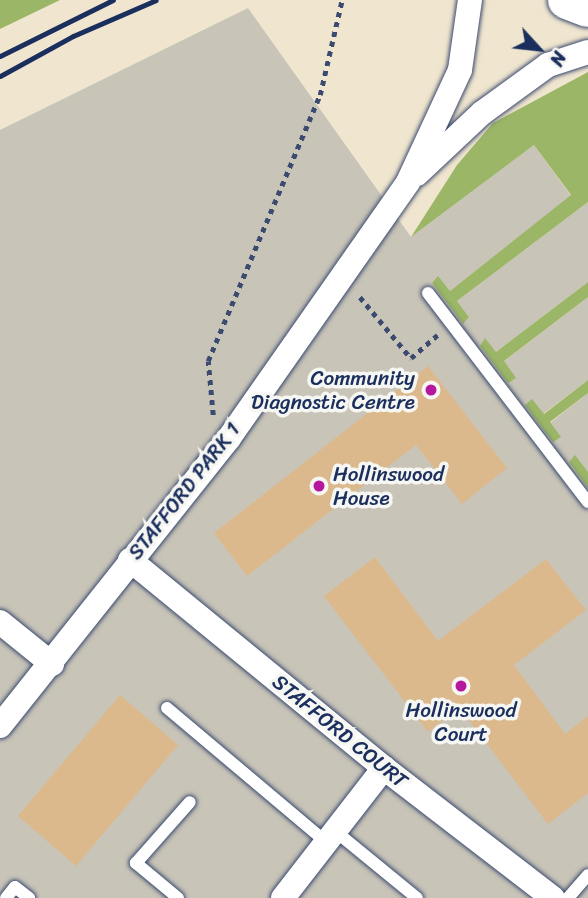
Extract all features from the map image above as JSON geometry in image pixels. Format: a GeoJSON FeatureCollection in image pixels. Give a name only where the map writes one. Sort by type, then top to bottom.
{"type":"FeatureCollection","features":[{"type":"Feature","properties":{"kind":"main road"},"geometry":{"type":"LineString","coordinates":[[566,0],[588,8]]}},
{"type":"Feature","properties":{"kind":"street"},"geometry":{"type":"LineString","coordinates":[[408,181],[460,70],[470,0]]}},
{"type":"Feature","properties":{"kind":"street"},"geometry":{"type":"LineString","coordinates":[[408,181],[482,113],[548,65],[588,52]]}},
{"type":"Feature","properties":{"kind":"street","name":"STAFFORD PARK 1"},"geometry":{"type":"LineString","coordinates":[[0,726],[52,664],[130,559],[229,438],[408,181]]}},
{"type":"Feature","properties":{"kind":"street","name":"STAFFORD COURT"},"geometry":{"type":"LineString","coordinates":[[130,559],[384,768],[553,898]]}},
{"type":"Feature","properties":{"kind":"street"},"geometry":{"type":"LineString","coordinates":[[0,622],[52,664]]}},
{"type":"Feature","properties":{"kind":"street"},"geometry":{"type":"LineString","coordinates":[[283,898],[384,768]]}},
{"type":"Feature","properties":{"kind":"lane"},"geometry":{"type":"LineString","coordinates":[[428,293],[588,502]]}},
{"type":"Feature","properties":{"kind":"lane"},"geometry":{"type":"LineString","coordinates":[[167,708],[330,836],[417,898]]}},
{"type":"Feature","properties":{"kind":"lane"},"geometry":{"type":"LineString","coordinates":[[178,898],[136,863],[190,802]]}},
{"type":"Feature","properties":{"kind":"lane"},"geometry":{"type":"LineString","coordinates":[[568,898],[588,875]]}},
{"type":"Feature","properties":{"kind":"lane"},"geometry":{"type":"LineString","coordinates":[[6,898],[15,887],[29,898]]}},
{"type":"Feature","properties":{"kind":"path"},"geometry":{"type":"LineString","coordinates":[[229,438],[215,425],[208,361],[320,95],[342,0]]}},
{"type":"Feature","properties":{"kind":"path"},"geometry":{"type":"LineString","coordinates":[[338,278],[365,301],[411,358],[451,323]]}},
{"type":"Feature","properties":{"kind":"shaded area"},"geometry":{"type":"Polygon","coordinates":[[[248,8],[411,237],[534,145],[571,196],[450,291],[438,277],[432,283],[462,323],[469,317],[457,301],[588,202],[588,282],[496,352],[480,346],[508,383],[503,362],[588,297],[588,380],[543,414],[550,423],[588,393],[588,472],[575,456],[569,462],[588,488],[588,898],[0,898],[0,130],[248,8]]]}},
{"type":"Feature","properties":{"kind":"green space"},"geometry":{"type":"Polygon","coordinates":[[[0,0],[60,0],[0,29],[0,0]]]}},
{"type":"Feature","properties":{"kind":"green space"},"geometry":{"type":"Polygon","coordinates":[[[588,72],[588,202],[457,301],[469,317],[463,324],[432,283],[438,276],[450,291],[571,195],[534,145],[411,237],[457,165],[493,123],[588,72]]]}},
{"type":"Feature","properties":{"kind":"green space"},"geometry":{"type":"Polygon","coordinates":[[[588,282],[588,297],[504,361],[516,378],[508,383],[480,346],[485,338],[496,352],[588,282]]]}},
{"type":"Feature","properties":{"kind":"green space"},"geometry":{"type":"Polygon","coordinates":[[[588,380],[588,393],[550,422],[561,437],[553,442],[525,405],[532,399],[544,414],[588,380]]]}},
{"type":"Feature","properties":{"kind":"green space"},"geometry":{"type":"Polygon","coordinates":[[[575,455],[588,472],[588,488],[569,462],[575,455]]]}},
{"type":"Feature","properties":{"kind":"building","name":"Hollinswood House"},"geometry":{"type":"Polygon","coordinates":[[[428,366],[507,468],[462,504],[416,445],[247,576],[214,533],[428,366]]]}},
{"type":"Feature","properties":{"kind":"building","name":"Hollinswood Court"},"geometry":{"type":"Polygon","coordinates":[[[375,557],[438,641],[546,559],[586,610],[514,665],[565,734],[588,716],[588,793],[548,824],[459,707],[428,732],[324,596],[375,557]]]}},
{"type":"Feature","properties":{"kind":"building"},"geometry":{"type":"Polygon","coordinates":[[[120,695],[178,745],[76,866],[18,816],[120,695]]]}},
{"type":"Feature","properties":{"kind":"railway"},"geometry":{"type":"LineString","coordinates":[[0,56],[113,0]]}},
{"type":"Feature","properties":{"kind":"railway"},"geometry":{"type":"LineString","coordinates":[[0,76],[73,36],[156,0]]}},
{"type":"Feature","properties":{"kind":"place","name":"Community Diagnostic Centre"},"geometry":{"type":"Point","coordinates":[431,390]}},
{"type":"Feature","properties":{"kind":"place","name":"Hollinswood House"},"geometry":{"type":"Point","coordinates":[319,486]}},
{"type":"Feature","properties":{"kind":"place","name":"Hollinswood Court"},"geometry":{"type":"Point","coordinates":[461,686]}}]}
